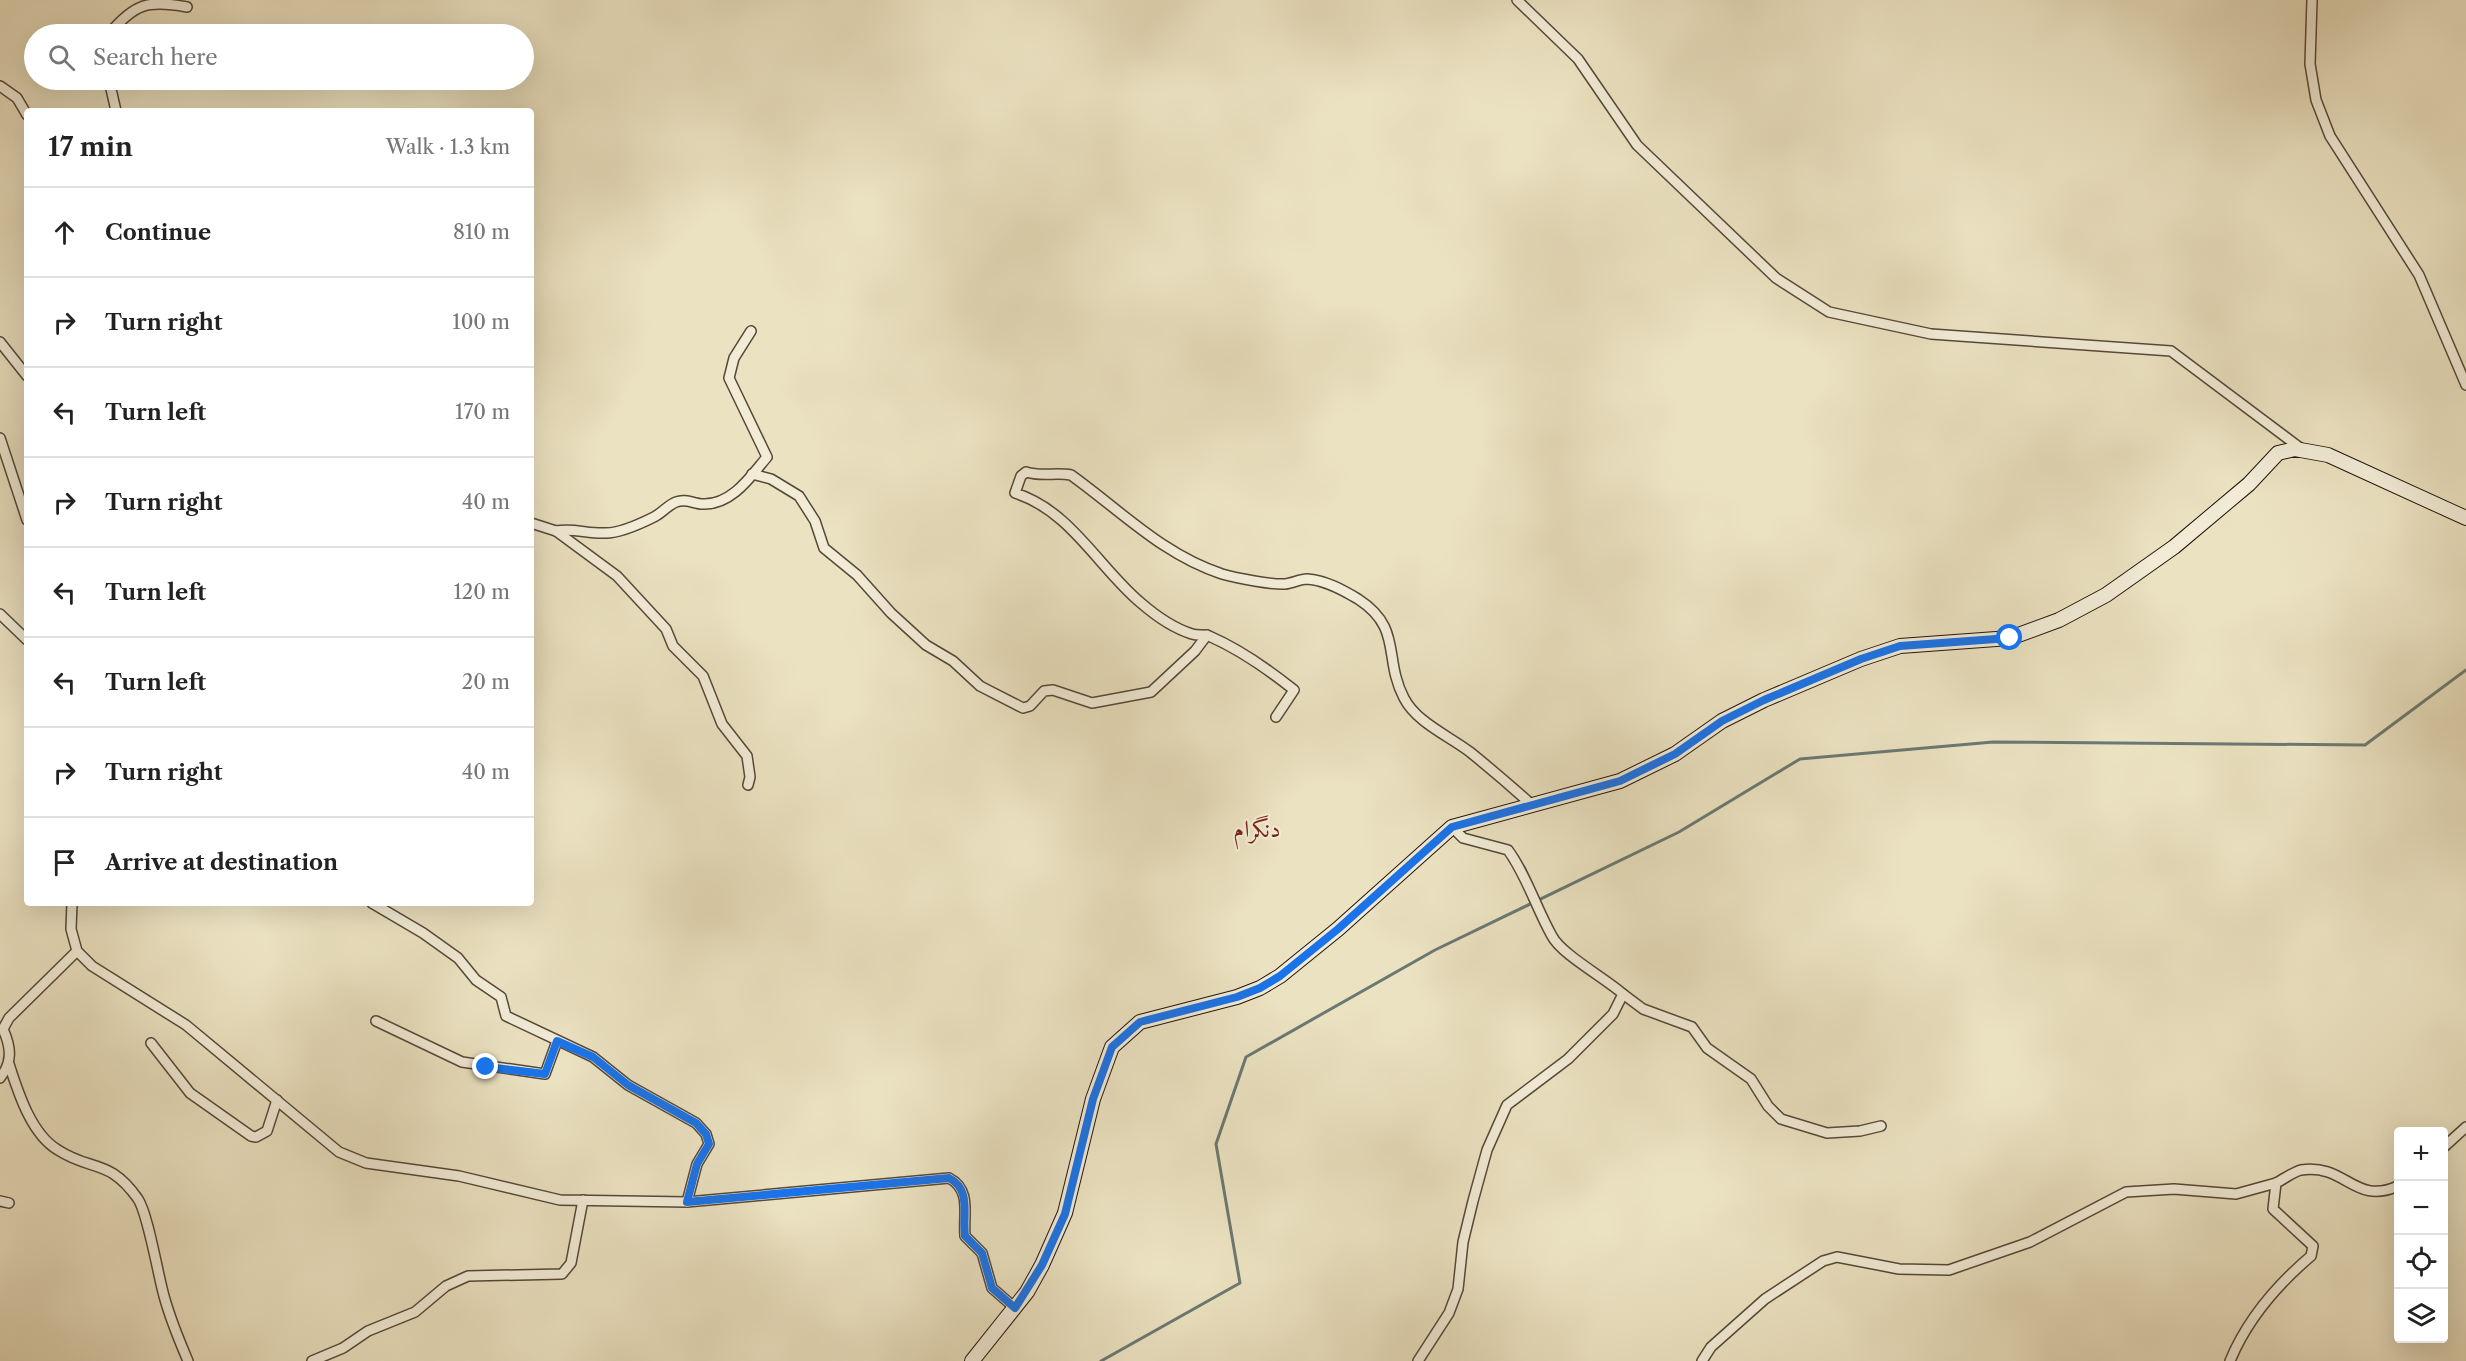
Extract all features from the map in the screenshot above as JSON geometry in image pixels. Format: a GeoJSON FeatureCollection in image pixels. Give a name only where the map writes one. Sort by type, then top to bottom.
{"type":"FeatureCollection","features":[{"type":"Feature","properties":{"kind":"main road"},"geometry":{"type":"LineString","coordinates":[[972,1361],[1015,1308],[1042,1265],[1065,1214],[1093,1099],[1112,1047],[1140,1022],[1237,997],[1260,988],[1280,976],[1338,929],[1452,827],[1620,781],[1675,754],[1732,716],[1861,659],[1900,646],[2010,638],[2059,620],[2106,595],[2174,547],[2249,484],[2278,453],[2295,449],[2328,455],[2466,518]]}},
{"type":"Feature","properties":{"kind":"street"},"geometry":{"type":"LineString","coordinates":[[120,24],[141,6],[160,0],[187,7]]}},
{"type":"Feature","properties":{"kind":"street"},"geometry":{"type":"LineString","coordinates":[[1517,0],[1578,59],[1637,145],[1776,278],[1829,312],[1930,334],[2171,351],[2305,451]]}},
{"type":"Feature","properties":{"kind":"street"},"geometry":{"type":"LineString","coordinates":[[2312,0],[2310,64],[2319,109],[2330,136],[2419,275],[2466,385]]}},
{"type":"Feature","properties":{"kind":"street"},"geometry":{"type":"LineString","coordinates":[[0,86],[17,98],[24,111]]}},
{"type":"Feature","properties":{"kind":"street"},"geometry":{"type":"LineString","coordinates":[[112,90],[115,108]]}},
{"type":"Feature","properties":{"kind":"street"},"geometry":{"type":"LineString","coordinates":[[556,531],[570,528],[606,533],[618,531],[653,517],[677,501],[700,504],[733,495],[767,457],[755,437],[748,415],[730,384],[729,378],[734,358],[751,331]]}},
{"type":"Feature","properties":{"kind":"street"},"geometry":{"type":"LineString","coordinates":[[0,342],[24,372]]}},
{"type":"Feature","properties":{"kind":"street"},"geometry":{"type":"LineString","coordinates":[[0,438],[24,511]]}},
{"type":"Feature","properties":{"kind":"street"},"geometry":{"type":"LineString","coordinates":[[1276,717],[1294,690],[1245,656],[1207,635],[1196,635],[1180,630],[1140,602],[1062,520],[1035,501],[1015,492],[1021,476],[1026,472],[1041,476],[1061,473],[1071,475],[1132,525],[1182,555],[1223,574],[1284,584],[1307,579],[1338,588],[1357,598],[1384,622],[1389,634],[1397,682],[1405,700],[1431,726],[1470,753],[1532,805]]}},
{"type":"Feature","properties":{"kind":"street"},"geometry":{"type":"LineString","coordinates":[[752,474],[771,478],[799,496],[814,521],[824,548],[856,575],[891,613],[926,645],[953,662],[980,686],[1023,708],[1030,706],[1044,691],[1053,690],[1092,704],[1151,692],[1195,651],[1207,635]]}},
{"type":"Feature","properties":{"kind":"street"},"geometry":{"type":"LineString","coordinates":[[534,524],[556,531],[617,576],[666,629],[678,652],[703,676],[722,724],[747,756],[750,777],[748,785]]}},
{"type":"Feature","properties":{"kind":"street"},"geometry":{"type":"LineString","coordinates":[[0,614],[24,637]]}},
{"type":"Feature","properties":{"kind":"street"},"geometry":{"type":"LineString","coordinates":[[1452,827],[1462,838],[1508,850],[1552,937],[1571,956],[1602,976],[1643,1009],[1692,1028],[1707,1048],[1750,1079],[1768,1106],[1781,1119],[1827,1133],[1860,1131],[1881,1126]]}},
{"type":"Feature","properties":{"kind":"street"},"geometry":{"type":"LineString","coordinates":[[72,906],[71,929],[77,951],[92,966],[186,1025],[339,1152],[366,1163],[459,1176],[560,1200],[687,1202],[949,1178],[961,1186],[964,1193],[965,1236],[982,1253],[992,1288],[1015,1308]]}},
{"type":"Feature","properties":{"kind":"street"},"geometry":{"type":"LineString","coordinates":[[377,906],[423,933],[458,958],[476,980],[501,997],[506,1016],[593,1057],[628,1085],[696,1123],[706,1134],[709,1144],[697,1164],[687,1202]]}},
{"type":"Feature","properties":{"kind":"street"},"geometry":{"type":"LineString","coordinates":[[77,951],[9,1018],[3,1029],[10,1050],[9,1064],[28,1112],[52,1146],[61,1152],[97,1164],[123,1179],[140,1203],[164,1297],[188,1361]]}},
{"type":"Feature","properties":{"kind":"street"},"geometry":{"type":"LineString","coordinates":[[1418,1361],[1449,1313],[1458,1289],[1463,1242],[1473,1201],[1487,1150],[1507,1105],[1568,1059],[1613,1014],[1623,994]]}},
{"type":"Feature","properties":{"kind":"street"},"geometry":{"type":"LineString","coordinates":[[376,1022],[462,1062],[528,1073],[545,1074],[557,1041]]}},
{"type":"Feature","properties":{"kind":"street"},"geometry":{"type":"LineString","coordinates":[[151,1043],[190,1093],[251,1136],[256,1137],[267,1131],[277,1100]]}},
{"type":"Feature","properties":{"kind":"street"},"geometry":{"type":"LineString","coordinates":[[0,1078],[9,1064]]}},
{"type":"Feature","properties":{"kind":"street"},"geometry":{"type":"LineString","coordinates":[[2448,1143],[2466,1127]]}},
{"type":"Feature","properties":{"kind":"street"},"geometry":{"type":"LineString","coordinates":[[1702,1361],[1712,1347],[1765,1299],[1823,1261],[1837,1257],[1899,1269],[1949,1270],[2030,1242],[2126,1192],[2174,1189],[2236,1194],[2276,1183],[2303,1170],[2340,1175],[2361,1190],[2371,1192],[2394,1187]]}},
{"type":"Feature","properties":{"kind":"street"},"geometry":{"type":"LineString","coordinates":[[2230,1361],[2238,1341],[2258,1311],[2311,1256],[2313,1245],[2273,1209],[2276,1183]]}},
{"type":"Feature","properties":{"kind":"street"},"geometry":{"type":"LineString","coordinates":[[312,1361],[343,1348],[368,1331],[415,1312],[446,1286],[468,1276],[562,1274],[571,1263],[584,1200]]}},
{"type":"Feature","properties":{"kind":"waterway"},"geometry":{"type":"LineString","coordinates":[[1101,1361],[1240,1283],[1216,1144],[1246,1057],[1435,950],[1679,832],[1800,759],[1993,742],[2365,745],[2466,670]]}},
{"type":"Feature","properties":{"kind":"district","name":"دنگرام"},"geometry":{"type":"Point","coordinates":[1257,829]}},
{"type":"Feature","properties":{"kind":"route"},"geometry":{"type":"LineString","coordinates":[[486,1067],[545,1074],[557,1041],[593,1057],[628,1085],[649,1094],[696,1123],[706,1134],[709,1144],[697,1164],[687,1202],[832,1191],[949,1178],[961,1186],[964,1193],[965,1236],[982,1253],[992,1288],[1015,1308],[1042,1265],[1065,1214],[1101,1072],[1112,1047],[1140,1022],[1237,997],[1260,988],[1280,976],[1338,929],[1452,827],[1620,781],[1675,754],[1722,721],[1764,700],[1861,659],[1900,646],[2010,638]]}}]}
